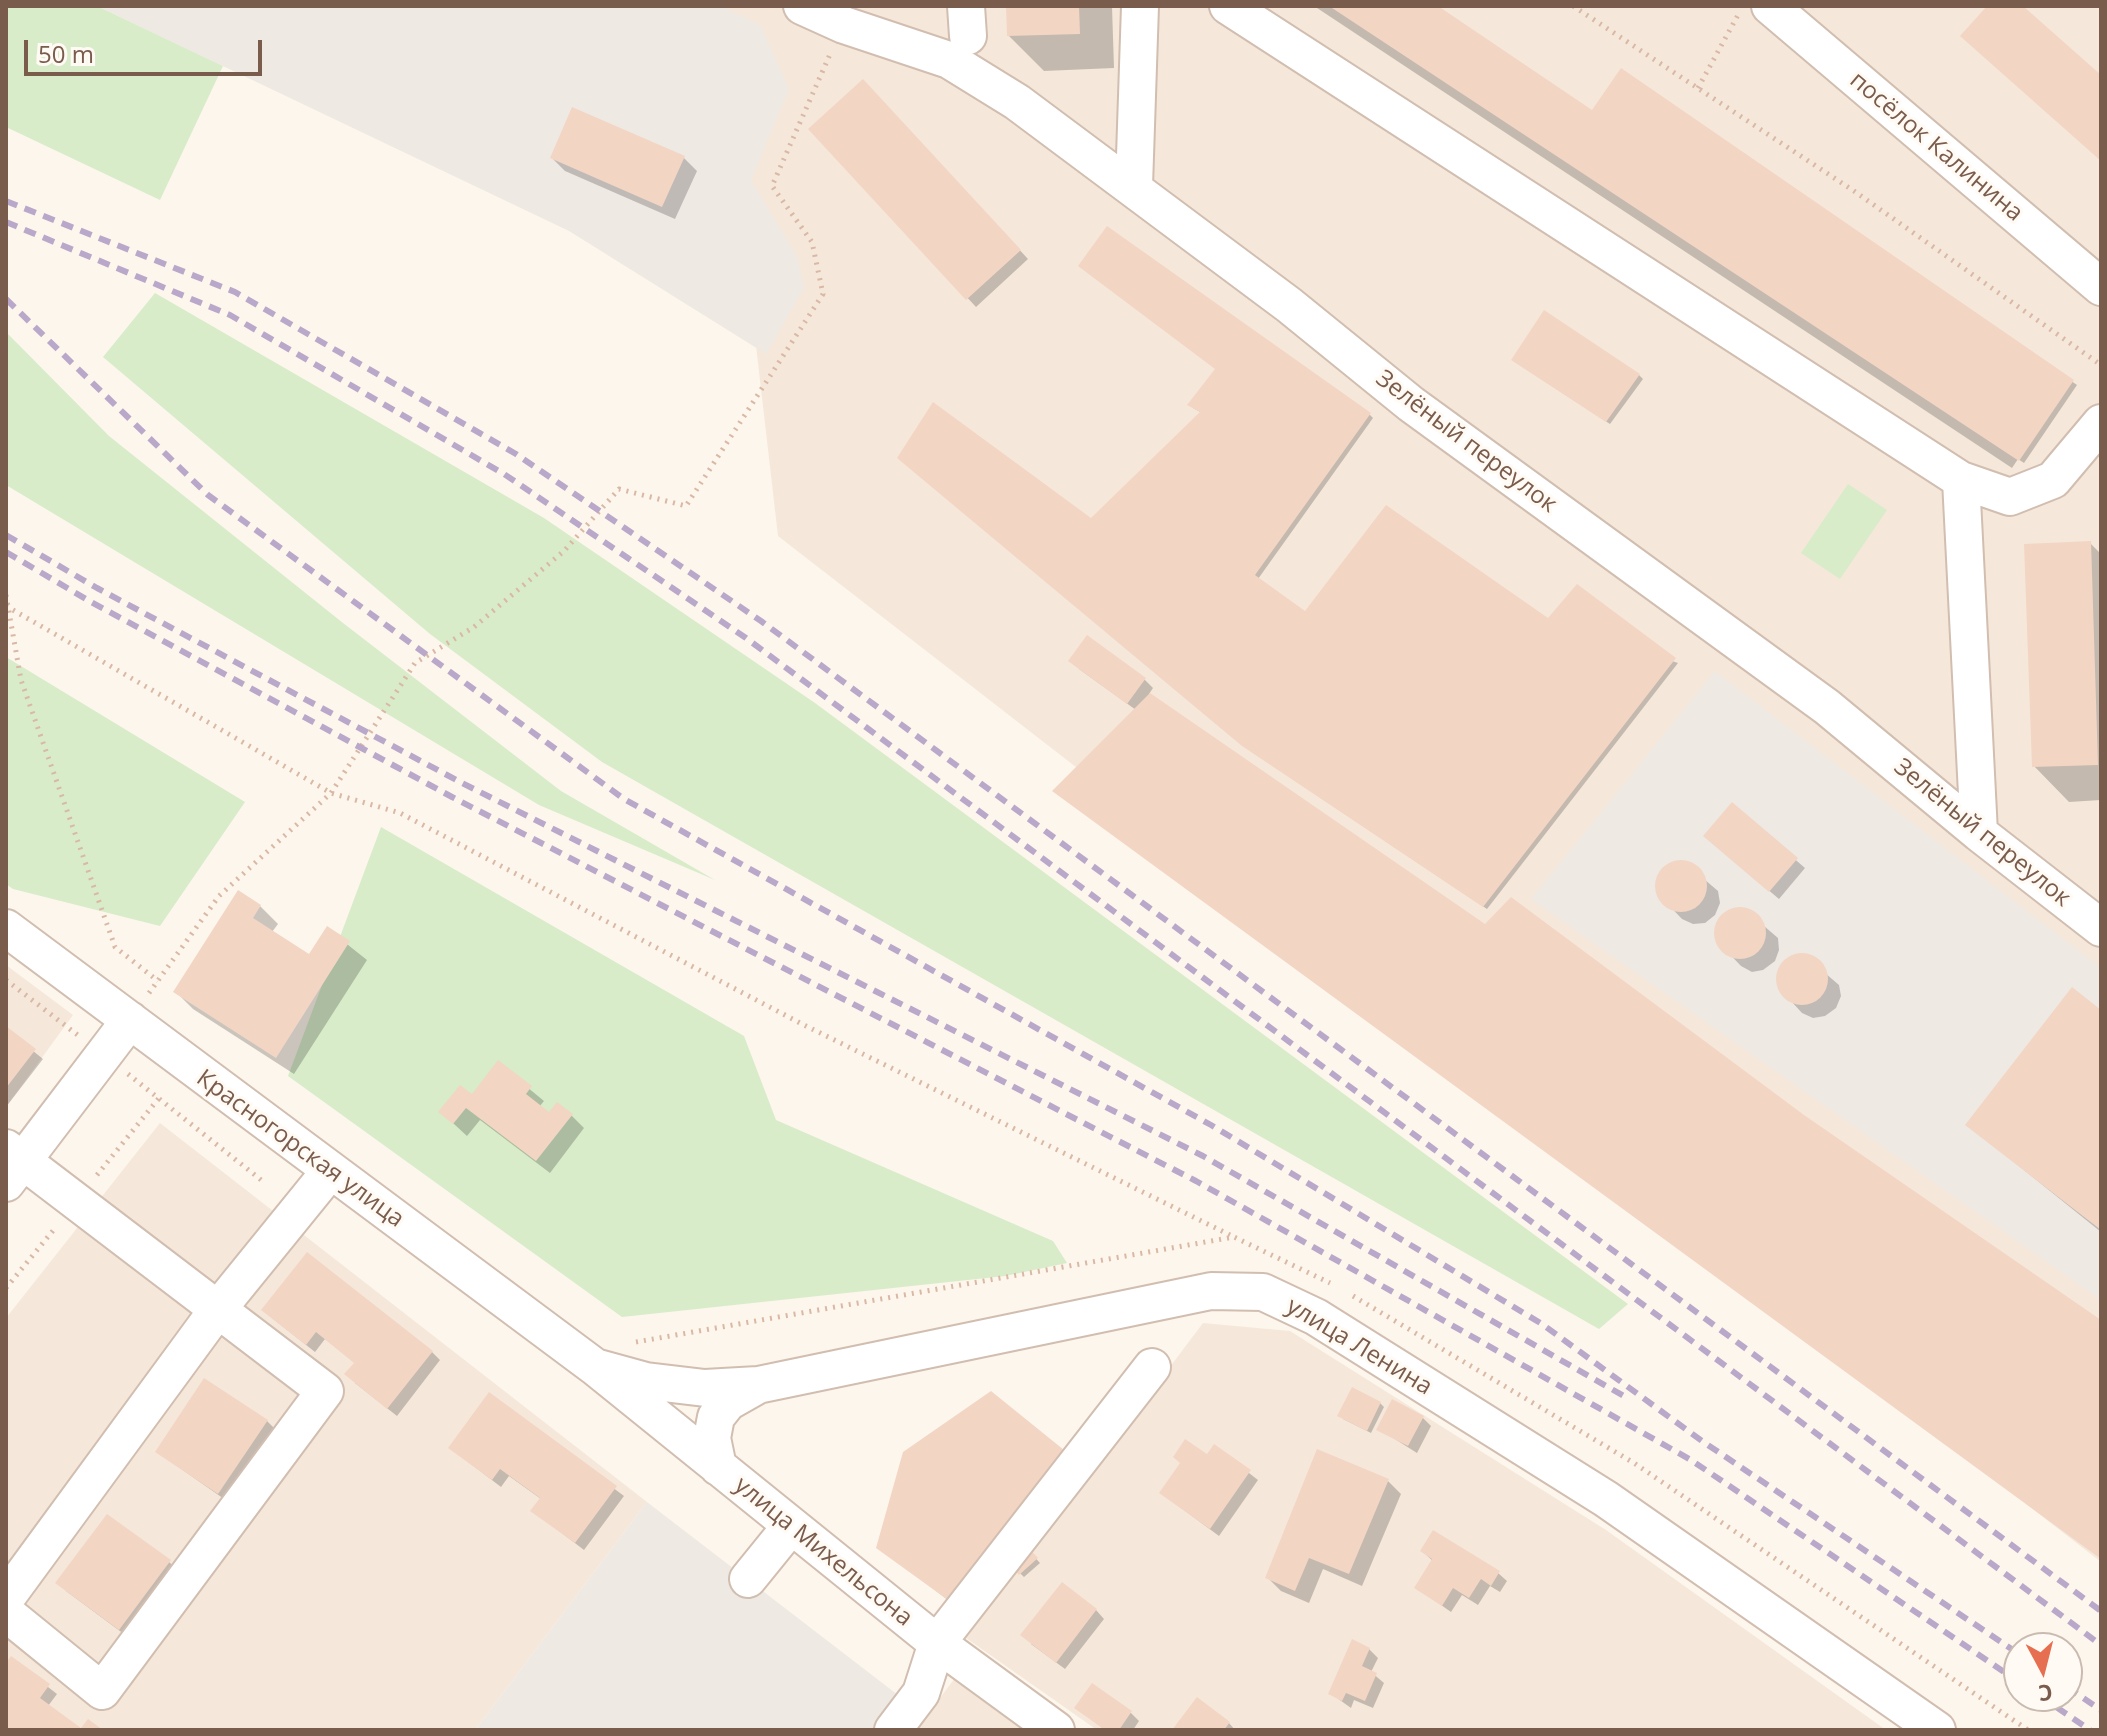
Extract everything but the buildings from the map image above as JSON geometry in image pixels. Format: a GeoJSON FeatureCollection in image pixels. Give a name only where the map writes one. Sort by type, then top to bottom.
{"type":"FeatureCollection","features":[{"type":"Feature","properties":{"kind":"street","name":"Зелёный переулок"},"geometry":{"type":"LineString","coordinates":[[802,6],[844,25],[949,60],[1017,102],[1134,186],[1411,404],[1827,707],[1979,833],[2101,928]]}},
{"type":"Feature","properties":{"kind":"street"},"geometry":{"type":"LineString","coordinates":[[1134,186],[1140,6]]}},
{"type":"Feature","properties":{"kind":"street"},"geometry":{"type":"LineString","coordinates":[[1228,6],[1961,480],[2010,497],[2025,492],[2053,480],[2101,423]]}},
{"type":"Feature","properties":{"kind":"street","name":"посёлок Калинина"},"geometry":{"type":"LineString","coordinates":[[1770,6],[2101,287]]}},
{"type":"Feature","properties":{"kind":"street"},"geometry":{"type":"LineString","coordinates":[[1961,480],[1979,833]]}},
{"type":"Feature","properties":{"kind":"street","name":"Красногорская улица"},"geometry":{"type":"LineString","coordinates":[[6,928],[135,1013],[330,1171],[595,1367]]}},
{"type":"Feature","properties":{"kind":"street"},"geometry":{"type":"LineString","coordinates":[[6,1613],[102,1691],[325,1391],[218,1309],[11,1164],[135,1013]]}},
{"type":"Feature","properties":{"kind":"street"},"geometry":{"type":"LineString","coordinates":[[6,1598],[218,1309],[330,1171]]}},
{"type":"Feature","properties":{"kind":"street","name":"улица Ленина"},"geometry":{"type":"LineString","coordinates":[[595,1367],[646,1381],[705,1388],[758,1385],[1211,1291],[1263,1292],[1316,1317],[1606,1499],[1937,1730]]}},
{"type":"Feature","properties":{"kind":"street","name":"улица Михельсона"},"geometry":{"type":"LineString","coordinates":[[595,1367],[937,1643],[1056,1730]]}},
{"type":"Feature","properties":{"kind":"street"},"geometry":{"type":"LineString","coordinates":[[893,1730],[921,1693],[937,1643],[1152,1367]]}},
{"type":"Feature","properties":{"kind":"street"},"geometry":{"type":"LineString","coordinates":[[718,1467],[712,1438],[716,1417],[728,1402],[758,1385]]}},
{"type":"Feature","properties":{"kind":"street"},"geometry":{"type":"LineString","coordinates":[[748,1579],[791,1526]]}},
{"type":"Feature","properties":{"kind":"path"},"geometry":{"type":"LineString","coordinates":[[1573,6],[1854,191],[2101,365]]}},
{"type":"Feature","properties":{"kind":"path"},"geometry":{"type":"LineString","coordinates":[[1698,88],[1743,6]]}},
{"type":"Feature","properties":{"kind":"path"},"geometry":{"type":"LineString","coordinates":[[135,1013],[219,896],[331,793],[415,663],[474,627],[564,551],[619,489],[686,506],[823,294],[812,242],[772,186],[844,25]]}},
{"type":"Feature","properties":{"kind":"path"},"geometry":{"type":"LineString","coordinates":[[6,595],[21,680],[115,947],[158,981]]}},
{"type":"Feature","properties":{"kind":"path"},"geometry":{"type":"LineString","coordinates":[[6,607],[331,793],[400,813],[802,1024],[1333,1285]]}},
{"type":"Feature","properties":{"kind":"path"},"geometry":{"type":"LineString","coordinates":[[159,1098],[265,1183]]}},
{"type":"Feature","properties":{"kind":"path"},"geometry":{"type":"LineString","coordinates":[[629,1343],[1234,1237]]}},
{"type":"Feature","properties":{"kind":"path"},"geometry":{"type":"LineString","coordinates":[[1347,1293],[1634,1463],[2028,1730]]}},
{"type":"Feature","properties":{"kind":"shaded area"},"geometry":{"type":"Polygon","coordinates":[[[97,6],[719,6],[761,25],[789,89],[751,180],[798,258],[804,288],[766,354],[569,231],[97,6]]]}},
{"type":"Feature","properties":{"kind":"shaded area"},"geometry":{"type":"Polygon","coordinates":[[[475,6],[2101,6],[2101,1562],[778,536],[730,121],[475,6]]]}},
{"type":"Feature","properties":{"kind":"shaded area"},"geometry":{"type":"Polygon","coordinates":[[[1715,671],[2101,968],[2101,1300],[1531,899],[1715,671]]]}},
{"type":"Feature","properties":{"kind":"shaded area"},"geometry":{"type":"Polygon","coordinates":[[[6,965],[73,1015],[6,1107],[6,965]]]}},
{"type":"Feature","properties":{"kind":"shaded area"},"geometry":{"type":"Polygon","coordinates":[[[160,1123],[647,1502],[475,1730],[6,1730],[6,1318],[160,1123]]]}},
{"type":"Feature","properties":{"kind":"shaded area"},"geometry":{"type":"Polygon","coordinates":[[[1203,1323],[1290,1331],[1606,1530],[1886,1730],[1097,1730],[966,1638],[1203,1323]]]}},
{"type":"Feature","properties":{"kind":"shaded area"},"geometry":{"type":"Polygon","coordinates":[[[647,1502],[898,1695],[872,1730],[475,1730],[647,1502]]]}},
{"type":"Feature","properties":{"kind":"shaded area"},"geometry":{"type":"Polygon","coordinates":[[[955,1678],[1024,1730],[916,1730],[955,1678]]]}},
{"type":"Feature","properties":{"kind":"green space"},"geometry":{"type":"Polygon","coordinates":[[[6,6],[97,6],[223,66],[160,200],[6,127],[6,6]]]}},
{"type":"Feature","properties":{"kind":"green space"},"geometry":{"type":"Polygon","coordinates":[[[155,293],[544,518],[815,703],[1628,1304],[1599,1329],[602,762],[430,634],[103,357],[155,293]]]}},
{"type":"Feature","properties":{"kind":"green space"},"geometry":{"type":"Polygon","coordinates":[[[6,332],[109,436],[343,623],[561,791],[715,880],[539,805],[6,485],[6,332]]]}},
{"type":"Feature","properties":{"kind":"green space"},"geometry":{"type":"Polygon","coordinates":[[[1848,484],[1887,510],[1840,579],[1801,553],[1848,484]]]}},
{"type":"Feature","properties":{"kind":"green space"},"geometry":{"type":"Polygon","coordinates":[[[6,657],[245,802],[160,926],[13,889],[6,884],[6,657]]]}},
{"type":"Feature","properties":{"kind":"green space"},"geometry":{"type":"Polygon","coordinates":[[[381,827],[744,1036],[776,1120],[1053,1241],[1067,1263],[1005,1276],[622,1317],[288,1076],[381,827]]]}},
{"type":"Feature","properties":{"kind":"railway"},"geometry":{"type":"LineString","coordinates":[[6,201],[235,292],[516,454],[761,621],[2101,1611]]}},
{"type":"Feature","properties":{"kind":"railway"},"geometry":{"type":"LineString","coordinates":[[6,222],[230,315],[504,474],[746,638],[2101,1645]]}},
{"type":"Feature","properties":{"kind":"railway"},"geometry":{"type":"LineString","coordinates":[[6,299],[208,495],[624,799],[1211,1125],[1542,1324],[1702,1441],[2003,1643]]}},
{"type":"Feature","properties":{"kind":"railway"},"geometry":{"type":"LineString","coordinates":[[6,535],[97,588],[462,783],[1203,1156],[1629,1399]]}},
{"type":"Feature","properties":{"kind":"railway"},"geometry":{"type":"LineString","coordinates":[[6,552],[91,602],[452,797],[1196,1181],[1691,1460],[2003,1671]]}},
{"type":"Feature","properties":{"kind":"railway"},"geometry":{"type":"LineString","coordinates":[[2083,1698],[2101,1710]]}},
{"type":"Feature","properties":{"kind":"railway"},"geometry":{"type":"LineString","coordinates":[[2064,1712],[2090,1730]]}}]}
